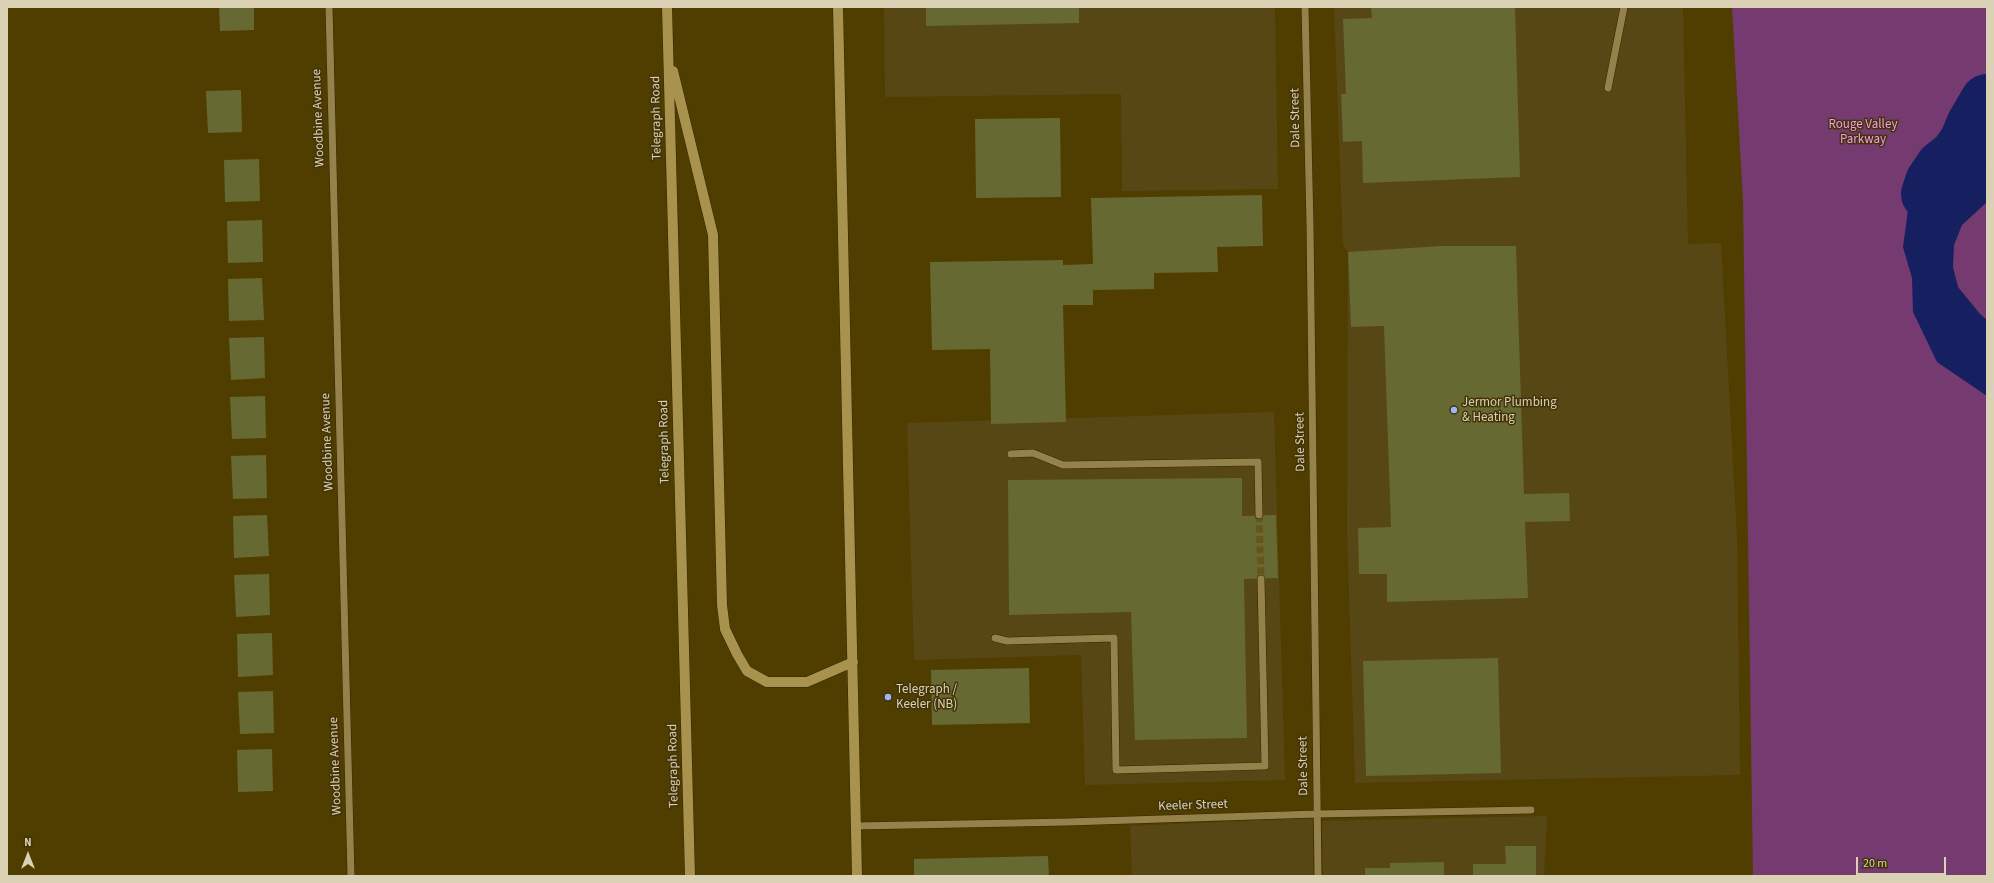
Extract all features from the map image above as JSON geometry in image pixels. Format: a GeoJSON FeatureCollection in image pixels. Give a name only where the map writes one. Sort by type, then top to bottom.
{"type":"FeatureCollection","features":[{"type":"Feature","properties":{"kind":"main road","name":"Telegraph Road"},"geometry":{"type":"LineString","coordinates":[[667,7],[690,876]]}},
{"type":"Feature","properties":{"kind":"main road"},"geometry":{"type":"LineString","coordinates":[[838,7],[853,662],[856,876]]}},
{"type":"Feature","properties":{"kind":"main road"},"geometry":{"type":"LineString","coordinates":[[668,51],[713,235],[722,605],[725,630],[737,654],[748,671],[767,682],[807,682],[853,662]]}},
{"type":"Feature","properties":{"kind":"street","name":"Woodbine Avenue"},"geometry":{"type":"LineString","coordinates":[[328,7],[351,876]]}},
{"type":"Feature","properties":{"kind":"street","name":"Dale Street"},"geometry":{"type":"LineString","coordinates":[[1305,7],[1310,218],[1318,876]]}},
{"type":"Feature","properties":{"kind":"street"},"geometry":{"type":"LineString","coordinates":[[1608,88],[1624,7]]}},
{"type":"Feature","properties":{"kind":"street"},"geometry":{"type":"LineString","coordinates":[[1011,454],[1033,453],[1063,464],[1258,462],[1259,515]]}},
{"type":"Feature","properties":{"kind":"street"},"geometry":{"type":"LineString","coordinates":[[995,638],[1007,641],[1114,638],[1116,770],[1265,766],[1261,579]]}},
{"type":"Feature","properties":{"kind":"street","name":"Keeler Street"},"geometry":{"type":"LineString","coordinates":[[856,826],[1531,810]]}},
{"type":"Feature","properties":{"kind":"shaded area"},"geometry":{"type":"Polygon","coordinates":[[[884,7],[1275,7],[1278,189],[1122,191],[1121,94],[885,97],[884,7]]]}},
{"type":"Feature","properties":{"kind":"shaded area"},"geometry":{"type":"Polygon","coordinates":[[[1334,7],[1683,7],[1688,244],[1721,243],[1737,537],[1740,775],[1355,783],[1347,531],[1348,252],[1343,245],[1334,7]]]}},
{"type":"Feature","properties":{"kind":"shaded area"},"geometry":{"type":"Polygon","coordinates":[[[1987,123],[1987,202],[1962,225],[1954,245],[1953,267],[1958,287],[1980,314],[1987,320],[1987,396],[1937,362],[1913,312],[1912,278],[1903,247],[1908,210],[1933,157],[1945,146],[1985,127],[1987,123]]]}},
{"type":"Feature","properties":{"kind":"shaded area"},"geometry":{"type":"Polygon","coordinates":[[[1274,412],[1285,780],[1085,785],[1081,655],[914,660],[907,423],[1274,412]]]}},
{"type":"Feature","properties":{"kind":"shaded area"},"geometry":{"type":"Polygon","coordinates":[[[1547,816],[1544,876],[1323,876],[1322,821],[1547,816]]]}},
{"type":"Feature","properties":{"kind":"shaded area"},"geometry":{"type":"Polygon","coordinates":[[[1313,818],[1313,876],[1132,876],[1130,826],[1313,818]]]}},
{"type":"Feature","properties":{"kind":"green space","name":"Rouge Valley Parkway"},"geometry":{"type":"Polygon","coordinates":[[[1732,7],[1987,7],[1987,876],[1753,876],[1743,201],[1732,7]]]}},
{"type":"Feature","properties":{"kind":"building"},"geometry":{"type":"Polygon","coordinates":[[[219,7],[254,7],[254,30],[220,31],[219,7]]]}},
{"type":"Feature","properties":{"kind":"building"},"geometry":{"type":"Polygon","coordinates":[[[926,7],[1079,7],[1079,23],[926,26],[926,7]]]}},
{"type":"Feature","properties":{"kind":"building"},"geometry":{"type":"Polygon","coordinates":[[[1371,7],[1515,7],[1520,177],[1363,183],[1362,141],[1343,142],[1341,94],[1346,94],[1343,19],[1372,18],[1371,7]]]}},
{"type":"Feature","properties":{"kind":"building"},"geometry":{"type":"Polygon","coordinates":[[[241,90],[242,132],[208,133],[206,91],[241,90]]]}},
{"type":"Feature","properties":{"kind":"building"},"geometry":{"type":"Polygon","coordinates":[[[1060,118],[1061,197],[976,198],[975,119],[1060,118]]]}},
{"type":"Feature","properties":{"kind":"building"},"geometry":{"type":"Polygon","coordinates":[[[259,159],[260,201],[225,202],[224,160],[259,159]]]}},
{"type":"Feature","properties":{"kind":"building"},"geometry":{"type":"Polygon","coordinates":[[[1262,195],[1263,246],[1217,247],[1218,272],[1154,273],[1154,289],[1093,290],[1093,305],[1063,305],[1066,422],[991,424],[990,349],[932,350],[930,262],[1063,260],[1063,265],[1093,264],[1091,198],[1262,195]]]}},
{"type":"Feature","properties":{"kind":"building"},"geometry":{"type":"Polygon","coordinates":[[[262,220],[263,262],[228,263],[227,221],[262,220]]]}},
{"type":"Feature","properties":{"kind":"building","name":"Jermor Plumbing & Heating"},"geometry":{"type":"Polygon","coordinates":[[[1441,246],[1516,246],[1524,494],[1569,493],[1570,521],[1525,522],[1528,598],[1387,602],[1387,574],[1359,574],[1358,528],[1391,527],[1384,326],[1351,327],[1348,252],[1441,246]]]}},
{"type":"Feature","properties":{"kind":"building"},"geometry":{"type":"Polygon","coordinates":[[[262,278],[264,320],[229,321],[228,279],[262,278]]]}},
{"type":"Feature","properties":{"kind":"building"},"geometry":{"type":"Polygon","coordinates":[[[264,337],[265,378],[231,380],[229,338],[264,337]]]}},
{"type":"Feature","properties":{"kind":"building"},"geometry":{"type":"Polygon","coordinates":[[[265,396],[266,438],[232,439],[230,397],[265,396]]]}},
{"type":"Feature","properties":{"kind":"building"},"geometry":{"type":"Polygon","coordinates":[[[266,455],[267,498],[233,499],[231,456],[266,455]]]}},
{"type":"Feature","properties":{"kind":"building"},"geometry":{"type":"Polygon","coordinates":[[[1242,478],[1242,516],[1276,515],[1278,578],[1244,579],[1247,738],[1135,740],[1131,612],[1009,615],[1008,480],[1242,478]]]}},
{"type":"Feature","properties":{"kind":"building"},"geometry":{"type":"Polygon","coordinates":[[[267,515],[269,556],[234,558],[233,516],[267,515]]]}},
{"type":"Feature","properties":{"kind":"building"},"geometry":{"type":"Polygon","coordinates":[[[269,574],[270,615],[236,617],[234,575],[269,574]]]}},
{"type":"Feature","properties":{"kind":"building"},"geometry":{"type":"Polygon","coordinates":[[[272,633],[273,675],[238,677],[237,634],[272,633]]]}},
{"type":"Feature","properties":{"kind":"building"},"geometry":{"type":"Polygon","coordinates":[[[1498,658],[1501,773],[1366,776],[1363,661],[1498,658]]]}},
{"type":"Feature","properties":{"kind":"building"},"geometry":{"type":"Polygon","coordinates":[[[1029,668],[1030,723],[932,725],[931,670],[1029,668]]]}},
{"type":"Feature","properties":{"kind":"building"},"geometry":{"type":"Polygon","coordinates":[[[273,691],[274,733],[240,734],[238,692],[273,691]]]}},
{"type":"Feature","properties":{"kind":"building"},"geometry":{"type":"Polygon","coordinates":[[[272,749],[273,791],[238,792],[237,750],[272,749]]]}},
{"type":"Feature","properties":{"kind":"building"},"geometry":{"type":"Polygon","coordinates":[[[1505,846],[1536,846],[1536,876],[1473,876],[1473,864],[1506,864],[1505,846]]]}},
{"type":"Feature","properties":{"kind":"building"},"geometry":{"type":"Polygon","coordinates":[[[1048,856],[1049,876],[914,876],[914,859],[1048,856]]]}},
{"type":"Feature","properties":{"kind":"building"},"geometry":{"type":"Polygon","coordinates":[[[1444,862],[1444,876],[1365,876],[1365,868],[1390,868],[1390,863],[1444,862]]]}},
{"type":"Feature","properties":{"kind":"waterway"},"geometry":{"type":"LineString","coordinates":[[1928,194],[1932,182],[1942,167],[1956,156],[1966,142],[1973,125],[1987,101]]}},
{"type":"Feature","properties":{"kind":"tunnel"},"geometry":{"type":"LineString","coordinates":[[1259,515],[1261,579]]}},
{"type":"Feature","properties":{"kind":"place","name":"Jermor Plumbing & Heating"},"geometry":{"type":"Point","coordinates":[1454,410]}},
{"type":"Feature","properties":{"kind":"place","name":"Telegraph / Keeler (NB)"},"geometry":{"type":"Point","coordinates":[888,697]}}]}
